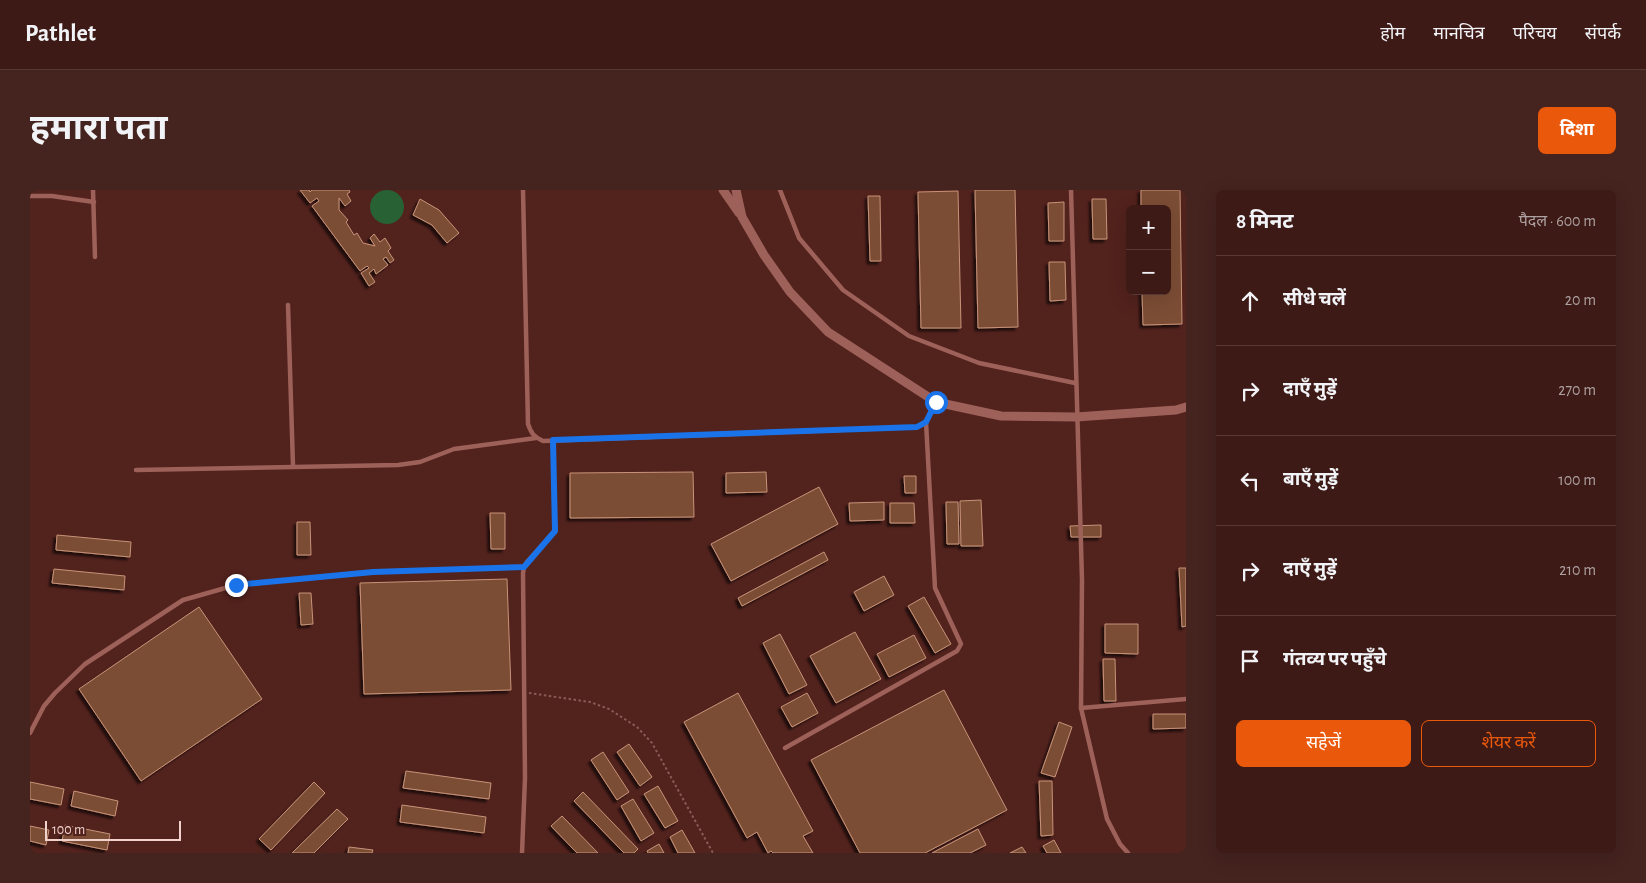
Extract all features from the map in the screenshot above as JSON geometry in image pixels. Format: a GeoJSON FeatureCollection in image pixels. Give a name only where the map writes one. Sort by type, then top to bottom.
{"type":"FeatureCollection","features":[{"type":"Feature","properties":{"kind":"street"},"geometry":{"type":"LineString","coordinates":[[723,190],[790,292],[828,332],[936,402],[1001,416],[1076,417],[1176,410],[1186,407]]}},
{"type":"Feature","properties":{"kind":"street"},"geometry":{"type":"LineString","coordinates":[[736,190],[742,217]]}},
{"type":"Feature","properties":{"kind":"lane"},"geometry":{"type":"LineString","coordinates":[[93,190],[95,257]]}},
{"type":"Feature","properties":{"kind":"lane"},"geometry":{"type":"LineString","coordinates":[[523,190],[528,424],[530,432],[536,438],[543,441],[917,427],[926,422]]}},
{"type":"Feature","properties":{"kind":"lane"},"geometry":{"type":"LineString","coordinates":[[780,190],[799,238],[843,290],[909,336],[979,363],[1075,383]]}},
{"type":"Feature","properties":{"kind":"lane"},"geometry":{"type":"LineString","coordinates":[[1071,190],[1082,580],[1081,708],[1107,818],[1120,844],[1128,853]]}},
{"type":"Feature","properties":{"kind":"lane"},"geometry":{"type":"LineString","coordinates":[[30,196],[52,196],[94,202]]}},
{"type":"Feature","properties":{"kind":"lane"},"geometry":{"type":"LineString","coordinates":[[288,305],[293,466]]}},
{"type":"Feature","properties":{"kind":"lane"},"geometry":{"type":"LineString","coordinates":[[785,748],[957,651],[960,644],[935,588],[926,422],[936,402]]}},
{"type":"Feature","properties":{"kind":"lane"},"geometry":{"type":"LineString","coordinates":[[136,470],[398,465],[420,462],[454,448],[536,438]]}},
{"type":"Feature","properties":{"kind":"lane"},"geometry":{"type":"LineString","coordinates":[[522,853],[525,778],[524,567],[555,531],[553,440]]}},
{"type":"Feature","properties":{"kind":"lane"},"geometry":{"type":"LineString","coordinates":[[30,733],[44,706],[55,692],[85,664],[183,600],[236,585],[373,572],[524,567]]}},
{"type":"Feature","properties":{"kind":"lane"},"geometry":{"type":"LineString","coordinates":[[1081,708],[1186,699]]}},
{"type":"Feature","properties":{"kind":"path"},"geometry":{"type":"LineString","coordinates":[[525,692],[590,702],[609,709],[637,727],[652,743],[713,853]]}},
{"type":"Feature","properties":{"kind":"green space"},"geometry":{"type":"Polygon","coordinates":[[[387,190],[394,191],[399,195],[403,200],[403,214],[399,219],[394,223],[387,224],[380,223],[375,219],[371,214],[370,207],[371,200],[375,195],[380,191],[387,190]]]}},
{"type":"Feature","properties":{"kind":"building"},"geometry":{"type":"Polygon","coordinates":[[[300,190],[309,190],[310,192],[312,190],[349,190],[350,192],[347,194],[351,201],[345,206],[339,198],[339,210],[348,220],[346,222],[354,235],[357,233],[363,243],[375,246],[370,238],[374,234],[380,242],[385,238],[391,248],[388,251],[394,260],[390,263],[386,257],[383,259],[388,265],[376,274],[374,269],[369,273],[375,282],[369,286],[361,273],[369,268],[367,266],[360,271],[312,206],[319,201],[317,198],[310,203],[300,190]]]}},
{"type":"Feature","properties":{"kind":"building"},"geometry":{"type":"Polygon","coordinates":[[[975,190],[1015,190],[1018,327],[978,328],[975,190]]]}},
{"type":"Feature","properties":{"kind":"building"},"geometry":{"type":"Polygon","coordinates":[[[1141,190],[1180,190],[1182,324],[1143,325],[1142,295],[1171,295],[1171,205],[1141,205],[1141,190]]]}},
{"type":"Feature","properties":{"kind":"building"},"geometry":{"type":"Polygon","coordinates":[[[958,191],[961,328],[921,328],[918,192],[958,191]]]}},
{"type":"Feature","properties":{"kind":"building"},"geometry":{"type":"Polygon","coordinates":[[[868,196],[880,196],[881,261],[870,261],[868,196]]]}},
{"type":"Feature","properties":{"kind":"building"},"geometry":{"type":"Polygon","coordinates":[[[420,199],[439,210],[459,233],[447,243],[432,225],[413,215],[420,199]]]}},
{"type":"Feature","properties":{"kind":"building"},"geometry":{"type":"Polygon","coordinates":[[[1092,199],[1106,199],[1107,239],[1093,239],[1092,199]]]}},
{"type":"Feature","properties":{"kind":"building"},"geometry":{"type":"Polygon","coordinates":[[[1064,202],[1064,241],[1049,241],[1048,203],[1064,202]]]}},
{"type":"Feature","properties":{"kind":"building"},"geometry":{"type":"Polygon","coordinates":[[[1049,262],[1065,262],[1066,300],[1050,301],[1049,262]]]}},
{"type":"Feature","properties":{"kind":"building"},"geometry":{"type":"Polygon","coordinates":[[[693,472],[694,517],[570,518],[570,473],[693,472]]]}},
{"type":"Feature","properties":{"kind":"building"},"geometry":{"type":"Polygon","coordinates":[[[766,472],[767,492],[726,493],[726,473],[766,472]]]}},
{"type":"Feature","properties":{"kind":"building"},"geometry":{"type":"Polygon","coordinates":[[[904,476],[916,476],[916,493],[905,493],[904,476]]]}},
{"type":"Feature","properties":{"kind":"building"},"geometry":{"type":"Polygon","coordinates":[[[819,487],[838,524],[731,581],[711,544],[819,487]]]}},
{"type":"Feature","properties":{"kind":"building"},"geometry":{"type":"Polygon","coordinates":[[[981,500],[983,546],[961,546],[960,501],[981,500]]]}},
{"type":"Feature","properties":{"kind":"building"},"geometry":{"type":"Polygon","coordinates":[[[884,502],[884,520],[850,521],[849,503],[884,502]]]}},
{"type":"Feature","properties":{"kind":"building"},"geometry":{"type":"Polygon","coordinates":[[[946,502],[958,502],[959,544],[947,544],[946,502]]]}},
{"type":"Feature","properties":{"kind":"building"},"geometry":{"type":"Polygon","coordinates":[[[890,503],[914,503],[915,523],[890,523],[890,503]]]}},
{"type":"Feature","properties":{"kind":"building"},"geometry":{"type":"Polygon","coordinates":[[[490,513],[505,513],[505,549],[491,549],[490,513]]]}},
{"type":"Feature","properties":{"kind":"building"},"geometry":{"type":"Polygon","coordinates":[[[297,522],[310,522],[311,555],[297,555],[297,522]]]}},
{"type":"Feature","properties":{"kind":"building"},"geometry":{"type":"Polygon","coordinates":[[[1101,525],[1101,537],[1071,537],[1070,526],[1101,525]]]}},
{"type":"Feature","properties":{"kind":"building"},"geometry":{"type":"Polygon","coordinates":[[[57,535],[131,542],[130,557],[56,550],[57,535]]]}},
{"type":"Feature","properties":{"kind":"building"},"geometry":{"type":"Polygon","coordinates":[[[824,552],[828,560],[742,606],[738,598],[824,552]]]}},
{"type":"Feature","properties":{"kind":"building"},"geometry":{"type":"Polygon","coordinates":[[[1179,568],[1186,568],[1186,626],[1182,627],[1179,568]]]}},
{"type":"Feature","properties":{"kind":"building"},"geometry":{"type":"Polygon","coordinates":[[[54,569],[125,576],[124,590],[52,583],[54,569]]]}},
{"type":"Feature","properties":{"kind":"building"},"geometry":{"type":"Polygon","coordinates":[[[884,576],[894,595],[864,611],[854,592],[884,576]]]}},
{"type":"Feature","properties":{"kind":"building"},"geometry":{"type":"Polygon","coordinates":[[[507,579],[511,690],[364,694],[360,583],[507,579]]]}},
{"type":"Feature","properties":{"kind":"building"},"geometry":{"type":"Polygon","coordinates":[[[299,593],[311,593],[313,624],[301,625],[299,593]]]}},
{"type":"Feature","properties":{"kind":"building"},"geometry":{"type":"Polygon","coordinates":[[[924,597],[951,644],[935,653],[908,606],[924,597]]]}},
{"type":"Feature","properties":{"kind":"building"},"geometry":{"type":"Polygon","coordinates":[[[199,607],[262,699],[141,781],[79,689],[199,607]]]}},
{"type":"Feature","properties":{"kind":"building"},"geometry":{"type":"Polygon","coordinates":[[[1105,624],[1138,624],[1138,654],[1105,653],[1105,624]]]}},
{"type":"Feature","properties":{"kind":"building"},"geometry":{"type":"Polygon","coordinates":[[[855,632],[881,679],[836,703],[810,656],[855,632]]]}},
{"type":"Feature","properties":{"kind":"building"},"geometry":{"type":"Polygon","coordinates":[[[780,634],[807,685],[789,694],[763,643],[780,634]]]}},
{"type":"Feature","properties":{"kind":"building"},"geometry":{"type":"Polygon","coordinates":[[[914,635],[926,658],[889,677],[877,654],[914,635]]]}},
{"type":"Feature","properties":{"kind":"building"},"geometry":{"type":"Polygon","coordinates":[[[1103,659],[1115,659],[1116,701],[1104,701],[1103,659]]]}},
{"type":"Feature","properties":{"kind":"building"},"geometry":{"type":"Polygon","coordinates":[[[944,690],[1007,810],[925,853],[860,853],[811,760],[944,690]]]}},
{"type":"Feature","properties":{"kind":"building"},"geometry":{"type":"Polygon","coordinates":[[[738,693],[813,831],[803,836],[813,853],[773,853],[771,851],[768,853],[757,832],[747,838],[684,722],[738,693]]]}},
{"type":"Feature","properties":{"kind":"building"},"geometry":{"type":"Polygon","coordinates":[[[807,693],[818,713],[792,727],[781,707],[807,693]]]}},
{"type":"Feature","properties":{"kind":"building"},"geometry":{"type":"Polygon","coordinates":[[[1153,714],[1186,714],[1186,728],[1153,729],[1153,714]]]}},
{"type":"Feature","properties":{"kind":"building"},"geometry":{"type":"Polygon","coordinates":[[[1059,722],[1072,727],[1055,777],[1041,773],[1059,722]]]}},
{"type":"Feature","properties":{"kind":"building"},"geometry":{"type":"Polygon","coordinates":[[[629,744],[652,777],[640,786],[617,752],[629,744]]]}},
{"type":"Feature","properties":{"kind":"building"},"geometry":{"type":"Polygon","coordinates":[[[603,752],[629,792],[617,800],[591,760],[603,752]]]}},
{"type":"Feature","properties":{"kind":"building"},"geometry":{"type":"Polygon","coordinates":[[[406,771],[491,783],[489,799],[403,788],[406,771]]]}},
{"type":"Feature","properties":{"kind":"building"},"geometry":{"type":"Polygon","coordinates":[[[1039,781],[1052,781],[1053,835],[1041,836],[1039,781]]]}},
{"type":"Feature","properties":{"kind":"building"},"geometry":{"type":"Polygon","coordinates":[[[30,782],[64,789],[61,805],[30,799],[30,782]]]}},
{"type":"Feature","properties":{"kind":"building"},"geometry":{"type":"Polygon","coordinates":[[[314,782],[325,793],[271,850],[259,839],[314,782]]]}},
{"type":"Feature","properties":{"kind":"building"},"geometry":{"type":"Polygon","coordinates":[[[658,786],[678,821],[665,828],[644,794],[658,786]]]}},
{"type":"Feature","properties":{"kind":"building"},"geometry":{"type":"Polygon","coordinates":[[[74,791],[118,801],[115,816],[71,806],[74,791]]]}},
{"type":"Feature","properties":{"kind":"building"},"geometry":{"type":"Polygon","coordinates":[[[583,792],[638,849],[634,853],[624,853],[574,801],[583,792]]]}},
{"type":"Feature","properties":{"kind":"building"},"geometry":{"type":"Polygon","coordinates":[[[633,799],[654,833],[641,841],[621,806],[633,799]]]}},
{"type":"Feature","properties":{"kind":"building"},"geometry":{"type":"Polygon","coordinates":[[[402,805],[486,817],[484,833],[400,822],[402,805]]]}},
{"type":"Feature","properties":{"kind":"building"},"geometry":{"type":"Polygon","coordinates":[[[337,809],[348,819],[314,853],[292,853],[337,809]]]}},
{"type":"Feature","properties":{"kind":"building"},"geometry":{"type":"Polygon","coordinates":[[[562,816],[598,853],[577,853],[551,826],[562,816]]]}},
{"type":"Feature","properties":{"kind":"building"},"geometry":{"type":"Polygon","coordinates":[[[65,825],[110,834],[107,850],[62,841],[65,825]]]}},
{"type":"Feature","properties":{"kind":"building"},"geometry":{"type":"Polygon","coordinates":[[[30,826],[49,830],[46,845],[30,841],[30,826]]]}},
{"type":"Feature","properties":{"kind":"building"},"geometry":{"type":"Polygon","coordinates":[[[978,829],[986,845],[970,853],[932,853],[978,829]]]}},
{"type":"Feature","properties":{"kind":"building"},"geometry":{"type":"Polygon","coordinates":[[[682,830],[695,853],[678,853],[670,837],[682,830]]]}},
{"type":"Feature","properties":{"kind":"building"},"geometry":{"type":"Polygon","coordinates":[[[1054,840],[1061,853],[1047,853],[1043,846],[1054,840]]]}},
{"type":"Feature","properties":{"kind":"building"},"geometry":{"type":"Polygon","coordinates":[[[659,844],[664,853],[648,853],[647,851],[659,844]]]}},
{"type":"Feature","properties":{"kind":"building"},"geometry":{"type":"Polygon","coordinates":[[[349,847],[373,850],[372,853],[348,853],[349,847]]]}},
{"type":"Feature","properties":{"kind":"building"},"geometry":{"type":"Polygon","coordinates":[[[1022,847],[1026,853],[1010,853],[1022,847]]]}},
{"type":"Feature","properties":{"kind":"route"},"geometry":{"type":"LineString","coordinates":[[236,585],[373,572],[524,567],[555,531],[553,440],[917,427],[922,426],[926,422],[936,402]]}}]}
